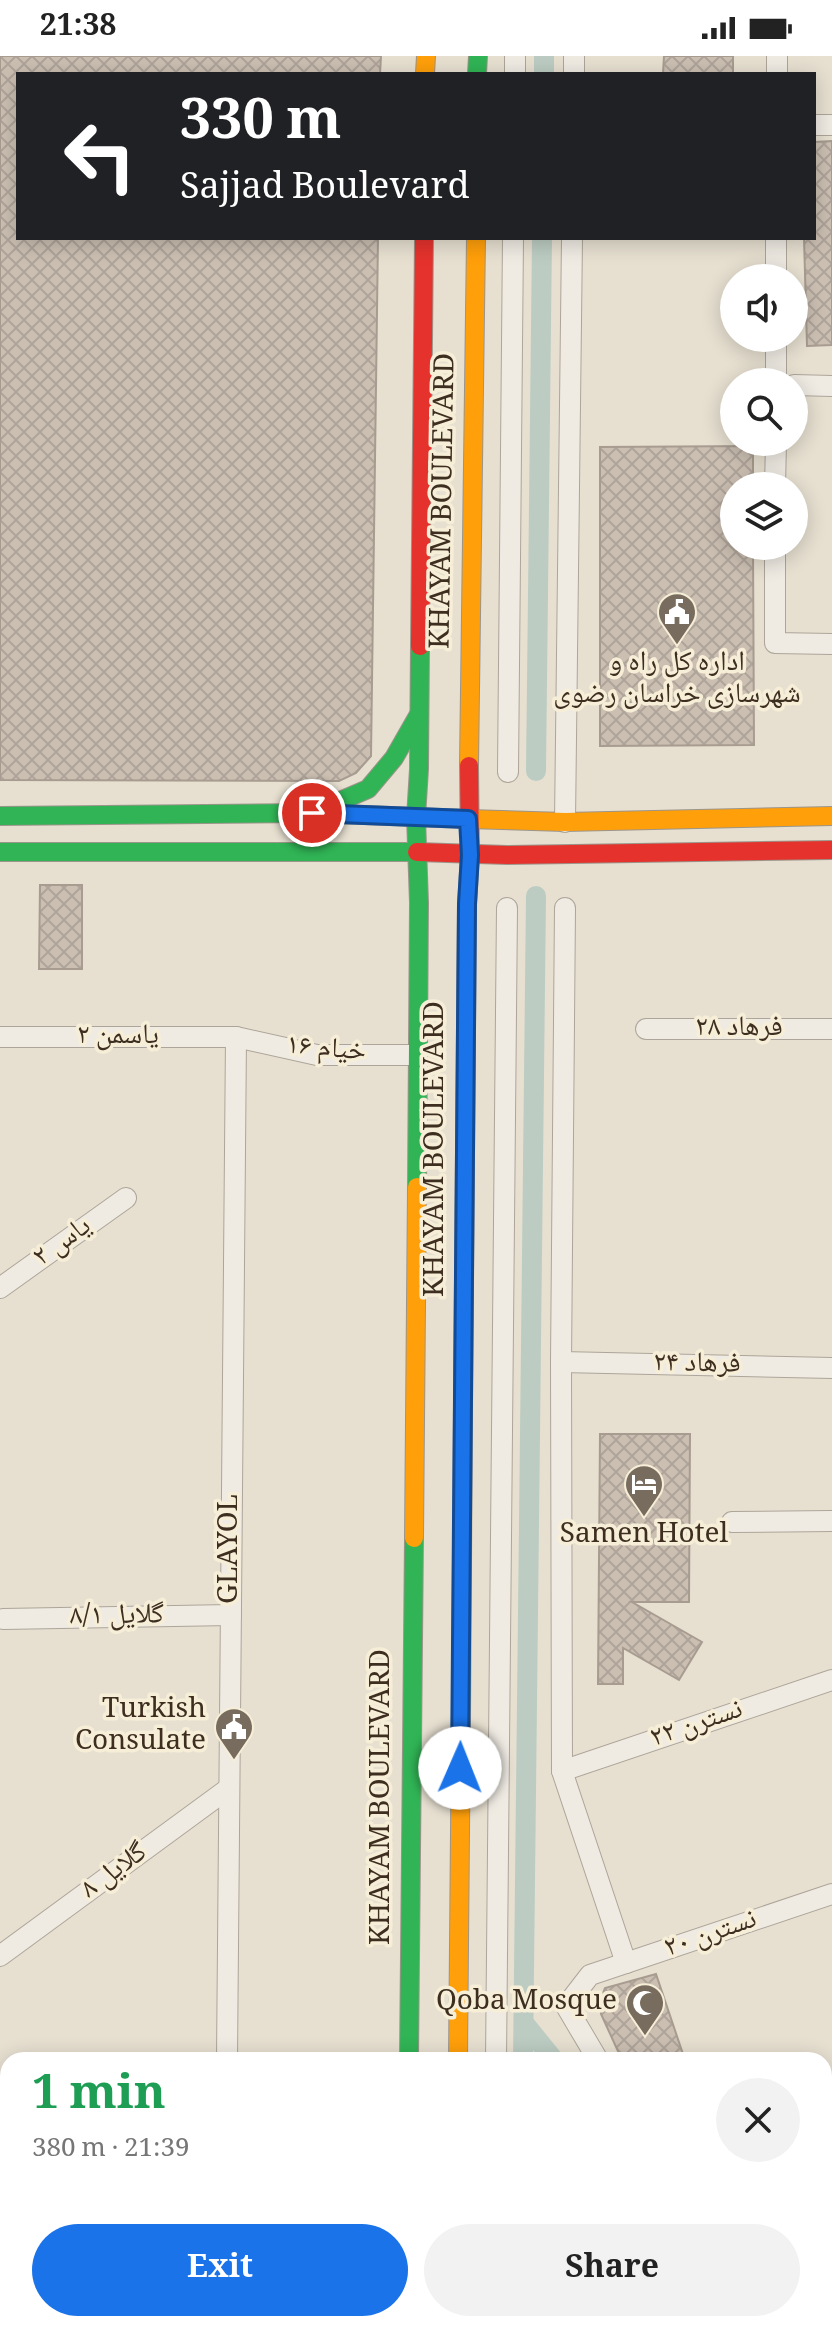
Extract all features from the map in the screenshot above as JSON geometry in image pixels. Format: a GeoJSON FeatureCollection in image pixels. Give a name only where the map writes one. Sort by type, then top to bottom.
{"type":"FeatureCollection","features":[{"type":"Feature","properties":{"kind":"main road","name":"KHAYAM BOULEVARD"},"geometry":{"type":"LineString","coordinates":[[409,2052],[419,903],[416,817],[420,713],[424,240]]}},
{"type":"Feature","properties":{"kind":"main road","name":"KHAYAM BOULEVARD"},"geometry":{"type":"LineString","coordinates":[[458,2052],[467,904],[476,240]]}},
{"type":"Feature","properties":{"kind":"main road"},"geometry":{"type":"LineString","coordinates":[[312,813],[368,789],[394,758],[420,713]]}},
{"type":"Feature","properties":{"kind":"main road"},"geometry":{"type":"LineString","coordinates":[[0,816],[312,813],[565,822],[832,816]]}},
{"type":"Feature","properties":{"kind":"main road"},"geometry":{"type":"LineString","coordinates":[[0,852],[417,852],[470,855],[832,850]]}},
{"type":"Feature","properties":{"kind":"main road"},"geometry":{"type":"LineString","coordinates":[[413,1520],[424,1508],[439,1505],[454,1510],[462,1523]]}},
{"type":"Feature","properties":{"kind":"street"},"geometry":{"type":"LineString","coordinates":[[508,772],[513,240]]}},
{"type":"Feature","properties":{"kind":"street"},"geometry":{"type":"LineString","coordinates":[[565,822],[572,240]]}},
{"type":"Feature","properties":{"kind":"street"},"geometry":{"type":"LineString","coordinates":[[776,240],[776,264]]}},
{"type":"Feature","properties":{"kind":"street"},"geometry":{"type":"LineString","coordinates":[[808,385],[832,386]]}},
{"type":"Feature","properties":{"kind":"street"},"geometry":{"type":"LineString","coordinates":[[775,560],[775,643],[832,644]]}},
{"type":"Feature","properties":{"kind":"street"},"geometry":{"type":"LineString","coordinates":[[496,2052],[507,908]]}},
{"type":"Feature","properties":{"kind":"street"},"geometry":{"type":"LineString","coordinates":[[565,908],[561,1362],[562,1771],[626,1963]]}},
{"type":"Feature","properties":{"kind":"street","name":"فرهاد ۲۸"},"geometry":{"type":"LineString","coordinates":[[646,1029],[832,1029]]}},
{"type":"Feature","properties":{"kind":"street","name":"یاسمن ۲"},"geometry":{"type":"LineString","coordinates":[[0,1037],[236,1037]]}},
{"type":"Feature","properties":{"kind":"street","name":"خیام ۱۶"},"geometry":{"type":"LineString","coordinates":[[236,1037],[317,1055],[417,1055]]}},
{"type":"Feature","properties":{"kind":"street","name":"GLAYOL"},"geometry":{"type":"LineString","coordinates":[[227,2052],[236,1037]]}},
{"type":"Feature","properties":{"kind":"street","name":"یاس ۲"},"geometry":{"type":"LineString","coordinates":[[0,1288],[126,1198]]}},
{"type":"Feature","properties":{"kind":"street","name":"فرهاد ۲۴"},"geometry":{"type":"LineString","coordinates":[[561,1362],[832,1368]]}},
{"type":"Feature","properties":{"kind":"street"},"geometry":{"type":"LineString","coordinates":[[732,1522],[832,1521]]}},
{"type":"Feature","properties":{"kind":"street","name":"گلایل ۸/۱"},"geometry":{"type":"LineString","coordinates":[[1,1619],[231,1615]]}},
{"type":"Feature","properties":{"kind":"street","name":"نسترن ۲۲"},"geometry":{"type":"LineString","coordinates":[[562,1771],[832,1680]]}},
{"type":"Feature","properties":{"kind":"street","name":"گلایل ۸"},"geometry":{"type":"LineString","coordinates":[[0,1956],[229,1788]]}},
{"type":"Feature","properties":{"kind":"street","name":"نسترن ۲۰"},"geometry":{"type":"LineString","coordinates":[[593,2052],[566,2006],[590,1975],[832,1894]]}},
{"type":"Feature","properties":{"kind":"building"},"geometry":{"type":"Polygon","coordinates":[[[0,56],[381,56],[380,72],[16,72],[16,240],[378,240],[371,756],[356,773],[339,781],[0,780],[0,56]]]}},
{"type":"Feature","properties":{"kind":"building"},"geometry":{"type":"Polygon","coordinates":[[[664,56],[733,56],[733,72],[663,72],[664,56]]]}},
{"type":"Feature","properties":{"kind":"building"},"geometry":{"type":"Polygon","coordinates":[[[832,141],[832,345],[808,346],[808,264],[805,264],[804,240],[816,240],[816,142],[832,141]]]}},
{"type":"Feature","properties":{"kind":"building","name":"اداره کل راه و شهرسازی خراسان رضوی"},"geometry":{"type":"Polygon","coordinates":[[[720,446],[720,456],[753,456],[753,472],[720,472],[720,560],[753,560],[754,745],[600,746],[600,447],[720,446]]]}},
{"type":"Feature","properties":{"kind":"building"},"geometry":{"type":"Polygon","coordinates":[[[40,885],[82,885],[82,969],[39,969],[40,885]]]}},
{"type":"Feature","properties":{"kind":"building","name":"Samen Hotel"},"geometry":{"type":"Polygon","coordinates":[[[600,1434],[690,1434],[689,1602],[632,1602],[702,1642],[679,1680],[623,1648],[623,1684],[598,1684],[600,1434]]]}},
{"type":"Feature","properties":{"kind":"building","name":"Qoba Mosque"},"geometry":{"type":"Polygon","coordinates":[[[656,1974],[682,2052],[618,2052],[601,2014],[600,2001],[605,1988],[656,1974]]]}},
{"type":"Feature","properties":{"kind":"waterway"},"geometry":{"type":"LineString","coordinates":[[544,56],[544,72]]}},
{"type":"Feature","properties":{"kind":"waterway"},"geometry":{"type":"LineString","coordinates":[[536,771],[542,240]]}},
{"type":"Feature","properties":{"kind":"waterway"},"geometry":{"type":"LineString","coordinates":[[523,2052],[536,896]]}},
{"type":"Feature","properties":{"kind":"waterway"},"geometry":{"type":"LineString","coordinates":[[524,2023],[548,2052]]}},
{"type":"Feature","properties":{"kind":"traffic: fast"},"geometry":{"type":"LineString","coordinates":[[477,72],[478,56]]}},
{"type":"Feature","properties":{"kind":"traffic: fast"},"geometry":{"type":"LineString","coordinates":[[417,1187],[419,903],[416,817],[420,646]]}},
{"type":"Feature","properties":{"kind":"traffic: fast"},"geometry":{"type":"LineString","coordinates":[[312,813],[368,789],[394,758],[418,716]]}},
{"type":"Feature","properties":{"kind":"traffic: fast"},"geometry":{"type":"LineString","coordinates":[[0,816],[312,813],[468,819]]}},
{"type":"Feature","properties":{"kind":"traffic: fast"},"geometry":{"type":"LineString","coordinates":[[0,852],[417,852]]}},
{"type":"Feature","properties":{"kind":"traffic: fast"},"geometry":{"type":"LineString","coordinates":[[461,1719],[463,1406]]}},
{"type":"Feature","properties":{"kind":"traffic: fast"},"geometry":{"type":"LineString","coordinates":[[409,2052],[414,1538]]}},
{"type":"Feature","properties":{"kind":"traffic: slow"},"geometry":{"type":"LineString","coordinates":[[425,72],[426,56]]}},
{"type":"Feature","properties":{"kind":"traffic: slow"},"geometry":{"type":"LineString","coordinates":[[469,766],[476,240]]}},
{"type":"Feature","properties":{"kind":"traffic: slow"},"geometry":{"type":"LineString","coordinates":[[468,819],[565,822],[832,816]]}},
{"type":"Feature","properties":{"kind":"traffic: slow"},"geometry":{"type":"LineString","coordinates":[[414,1538],[417,1187]]}},
{"type":"Feature","properties":{"kind":"traffic: slow"},"geometry":{"type":"LineString","coordinates":[[458,2052],[461,1719]]}},
{"type":"Feature","properties":{"kind":"traffic: jam"},"geometry":{"type":"LineString","coordinates":[[420,646],[424,240]]}},
{"type":"Feature","properties":{"kind":"traffic: jam"},"geometry":{"type":"LineString","coordinates":[[463,1406],[469,766]]}},
{"type":"Feature","properties":{"kind":"traffic: jam"},"geometry":{"type":"LineString","coordinates":[[417,852],[507,855],[832,850]]}},
{"type":"Feature","properties":{"kind":"place","name":"اداره کل راه و شهرسازی خراسان رضوی"},"geometry":{"type":"Point","coordinates":[677,646]}},
{"type":"Feature","properties":{"kind":"place","name":"Samen Hotel"},"geometry":{"type":"Point","coordinates":[644,1518]}},
{"type":"Feature","properties":{"kind":"place","name":"Turkish Consulate"},"geometry":{"type":"Point","coordinates":[234,1761]}},
{"type":"Feature","properties":{"kind":"place","name":"Qoba Mosque"},"geometry":{"type":"Point","coordinates":[645,2037]}},
{"type":"Feature","properties":{"kind":"route"},"geometry":{"type":"LineString","coordinates":[[312,813],[468,819],[460,1768]]}}]}
